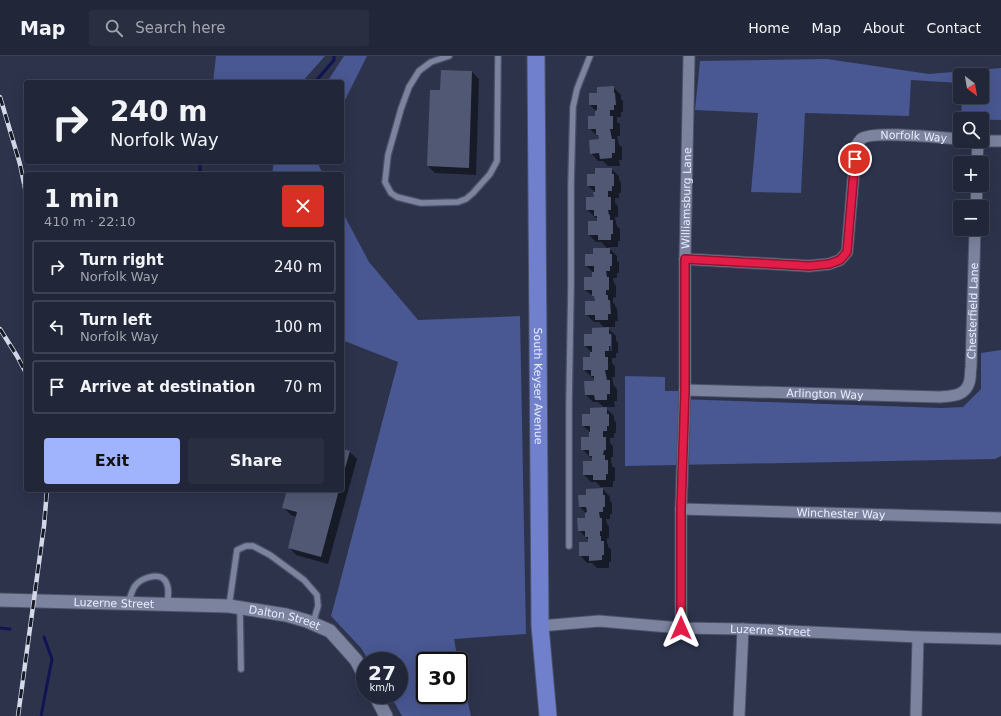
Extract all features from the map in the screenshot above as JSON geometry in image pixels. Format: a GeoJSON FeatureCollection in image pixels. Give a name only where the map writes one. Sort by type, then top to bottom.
{"type":"FeatureCollection","features":[{"type":"Feature","properties":{"kind":"main road","name":"South Keyser Avenue"},"geometry":{"type":"LineString","coordinates":[[536,56],[540,626],[548,716]]}},
{"type":"Feature","properties":{"kind":"street","name":"Williamsburg Lane"},"geometry":{"type":"LineString","coordinates":[[681,628],[681,509],[685,390],[685,259],[690,56]]}},
{"type":"Feature","properties":{"kind":"street","name":"Norfolk Way"},"geometry":{"type":"LineString","coordinates":[[685,259],[809,266],[829,264],[840,260],[847,252],[856,146],[861,139],[869,135],[887,134],[953,139]]}},
{"type":"Feature","properties":{"kind":"street"},"geometry":{"type":"LineString","coordinates":[[989,141],[1001,141]]}},
{"type":"Feature","properties":{"kind":"street","name":"Chesterfield Lane"},"geometry":{"type":"LineString","coordinates":[[964,392],[969,382],[971,367],[975,236]]}},
{"type":"Feature","properties":{"kind":"street","name":"Arlington Way"},"geometry":{"type":"LineString","coordinates":[[685,390],[940,397],[952,396],[964,392]]}},
{"type":"Feature","properties":{"kind":"street","name":"Winchester Way"},"geometry":{"type":"LineString","coordinates":[[681,509],[1001,518]]}},
{"type":"Feature","properties":{"kind":"street","name":"Luzerne Street"},"geometry":{"type":"LineString","coordinates":[[0,600],[234,607]]}},
{"type":"Feature","properties":{"kind":"street","name":"Dalton Street"},"geometry":{"type":"LineString","coordinates":[[234,607],[286,615],[330,631],[356,660]]}},
{"type":"Feature","properties":{"kind":"street","name":"Luzerne Street"},"geometry":{"type":"LineString","coordinates":[[540,626],[598,621],[681,628],[1001,639]]}},
{"type":"Feature","properties":{"kind":"street"},"geometry":{"type":"LineString","coordinates":[[739,716],[743,629]]}},
{"type":"Feature","properties":{"kind":"street"},"geometry":{"type":"LineString","coordinates":[[916,716],[918,636]]}},
{"type":"Feature","properties":{"kind":"street"},"geometry":{"type":"LineString","coordinates":[[380,704],[386,716]]}},
{"type":"Feature","properties":{"kind":"lane"},"geometry":{"type":"LineString","coordinates":[[449,56],[431,62],[419,71],[409,87],[400,109],[388,155],[385,182],[391,193],[397,197],[421,203],[458,202],[466,199],[473,193],[490,174],[497,161],[498,56]]}},
{"type":"Feature","properties":{"kind":"lane"},"geometry":{"type":"LineString","coordinates":[[569,546],[569,404],[573,107],[577,89],[590,56]]}},
{"type":"Feature","properties":{"kind":"lane"},"geometry":{"type":"LineString","coordinates":[[241,669],[234,607],[237,550],[246,546],[253,546],[270,555],[304,580],[317,595],[318,606],[313,624]]}},
{"type":"Feature","properties":{"kind":"lane"},"geometry":{"type":"LineString","coordinates":[[128,603],[134,587],[139,581],[150,577],[158,577],[163,578],[166,583],[168,591],[167,605]]}},
{"type":"Feature","properties":{"kind":"shaded area"},"geometry":{"type":"Polygon","coordinates":[[[216,56],[325,56],[304,80],[213,80],[216,56]]]}},
{"type":"Feature","properties":{"kind":"shaded area"},"geometry":{"type":"Polygon","coordinates":[[[344,56],[367,56],[344,102],[344,80],[328,80],[344,56]]]}},
{"type":"Feature","properties":{"kind":"shaded area"},"geometry":{"type":"Polygon","coordinates":[[[827,59],[929,74],[953,72],[953,83],[911,80],[909,116],[805,113],[801,193],[751,192],[758,113],[695,110],[700,61],[827,59]]]}},
{"type":"Feature","properties":{"kind":"shaded area"},"geometry":{"type":"Polygon","coordinates":[[[1001,68],[1001,120],[989,120],[989,112],[962,112],[961,104],[989,104],[989,69],[1001,68]]]}},
{"type":"Feature","properties":{"kind":"shaded area"},"geometry":{"type":"Polygon","coordinates":[[[274,164],[318,164],[322,172],[272,172],[274,164]]]}},
{"type":"Feature","properties":{"kind":"shaded area"},"geometry":{"type":"Polygon","coordinates":[[[344,215],[369,262],[418,320],[520,316],[526,634],[454,639],[456,652],[416,652],[416,704],[468,703],[471,716],[402,716],[395,704],[408,704],[408,652],[363,652],[331,616],[398,362],[344,341],[344,215]]]}},
{"type":"Feature","properties":{"kind":"shaded area"},"geometry":{"type":"Polygon","coordinates":[[[1001,350],[1001,456],[995,459],[625,466],[625,376],[665,377],[665,391],[680,391],[679,399],[942,408],[963,407],[981,389],[981,353],[1001,350]]]}},
{"type":"Feature","properties":{"kind":"building"},"geometry":{"type":"Polygon","coordinates":[[[441,70],[472,71],[469,168],[427,166],[430,90],[440,90],[441,70]]]}},
{"type":"Feature","properties":{"kind":"building"},"geometry":{"type":"Polygon","coordinates":[[[614,86],[616,105],[614,105],[614,110],[610,110],[610,116],[613,116],[613,129],[610,129],[612,139],[615,139],[615,153],[612,153],[612,158],[600,159],[599,153],[590,154],[589,140],[599,139],[598,135],[596,135],[596,129],[588,129],[588,116],[595,116],[595,111],[597,110],[597,105],[589,105],[589,93],[597,93],[597,87],[614,86]]]}},
{"type":"Feature","properties":{"kind":"building"},"geometry":{"type":"Polygon","coordinates":[[[595,168],[612,168],[612,174],[614,174],[614,186],[612,186],[612,191],[608,191],[608,197],[611,197],[611,210],[608,210],[610,220],[613,220],[613,234],[611,234],[611,240],[598,240],[598,235],[588,235],[588,221],[597,221],[597,216],[594,216],[594,210],[586,210],[586,197],[594,197],[593,192],[595,192],[595,186],[587,186],[587,174],[595,174],[595,168]]]}},
{"type":"Feature","properties":{"kind":"building"},"geometry":{"type":"Polygon","coordinates":[[[593,248],[610,248],[610,254],[612,254],[612,266],[610,266],[610,271],[606,271],[607,277],[609,277],[609,290],[606,290],[606,295],[608,295],[608,300],[610,300],[611,314],[608,314],[608,320],[595,320],[595,315],[585,315],[585,301],[595,301],[594,296],[592,296],[592,290],[584,290],[584,277],[592,277],[592,272],[594,272],[594,266],[585,266],[585,254],[593,254],[593,248]]]}},
{"type":"Feature","properties":{"kind":"building"},"geometry":{"type":"Polygon","coordinates":[[[609,327],[609,334],[611,334],[611,346],[609,346],[609,351],[605,351],[605,357],[608,357],[608,370],[605,370],[607,380],[610,380],[610,394],[607,394],[607,400],[595,400],[594,395],[585,395],[584,381],[594,381],[594,376],[591,376],[591,370],[583,370],[583,357],[590,357],[590,352],[592,352],[592,346],[584,346],[584,334],[592,334],[592,328],[609,327]]]}},
{"type":"Feature","properties":{"kind":"building"},"geometry":{"type":"Polygon","coordinates":[[[607,407],[607,414],[609,414],[609,426],[607,426],[607,431],[603,431],[603,437],[606,437],[606,450],[604,450],[603,455],[605,455],[605,460],[608,460],[608,474],[606,474],[606,480],[593,480],[593,475],[583,475],[583,461],[592,461],[592,456],[589,456],[589,450],[581,450],[581,437],[589,437],[590,432],[590,426],[582,426],[582,414],[590,414],[590,408],[607,407]]]}},
{"type":"Feature","properties":{"kind":"building"},"geometry":{"type":"Polygon","coordinates":[[[344,450],[350,451],[344,472],[344,450]]]}},
{"type":"Feature","properties":{"kind":"building"},"geometry":{"type":"Polygon","coordinates":[[[603,488],[603,495],[605,495],[605,507],[603,507],[603,512],[599,512],[600,518],[602,518],[602,531],[600,531],[600,536],[601,541],[604,541],[604,555],[602,555],[602,560],[589,561],[589,556],[579,556],[579,542],[588,542],[588,537],[585,537],[585,531],[578,531],[577,518],[585,518],[585,513],[587,512],[586,507],[579,507],[578,495],[586,495],[586,489],[603,488]]]}},
{"type":"Feature","properties":{"kind":"building"},"geometry":{"type":"Polygon","coordinates":[[[286,492],[338,492],[321,557],[288,548],[297,512],[282,508],[286,492]]]}},
{"type":"Feature","properties":{"kind":"waterway"},"geometry":{"type":"LineString","coordinates":[[317,80],[334,60],[334,56]]}},
{"type":"Feature","properties":{"kind":"waterway"},"geometry":{"type":"LineString","coordinates":[[200,164],[200,172]]}},
{"type":"Feature","properties":{"kind":"waterway"},"geometry":{"type":"LineString","coordinates":[[0,628],[10,629]]}},
{"type":"Feature","properties":{"kind":"waterway"},"geometry":{"type":"LineString","coordinates":[[41,716],[52,659],[44,637]]}},
{"type":"Feature","properties":{"kind":"railway"},"geometry":{"type":"LineString","coordinates":[[0,97],[20,164],[24,183]]}},
{"type":"Feature","properties":{"kind":"railway"},"geometry":{"type":"LineString","coordinates":[[0,329],[24,369]]}},
{"type":"Feature","properties":{"kind":"railway"},"geometry":{"type":"LineString","coordinates":[[18,716],[44,526],[47,492]]}},
{"type":"Feature","properties":{"kind":"route"},"geometry":{"type":"LineString","coordinates":[[681,628],[681,509],[685,390],[685,259],[809,266],[829,264],[840,260],[847,252],[855,159]]}}]}
